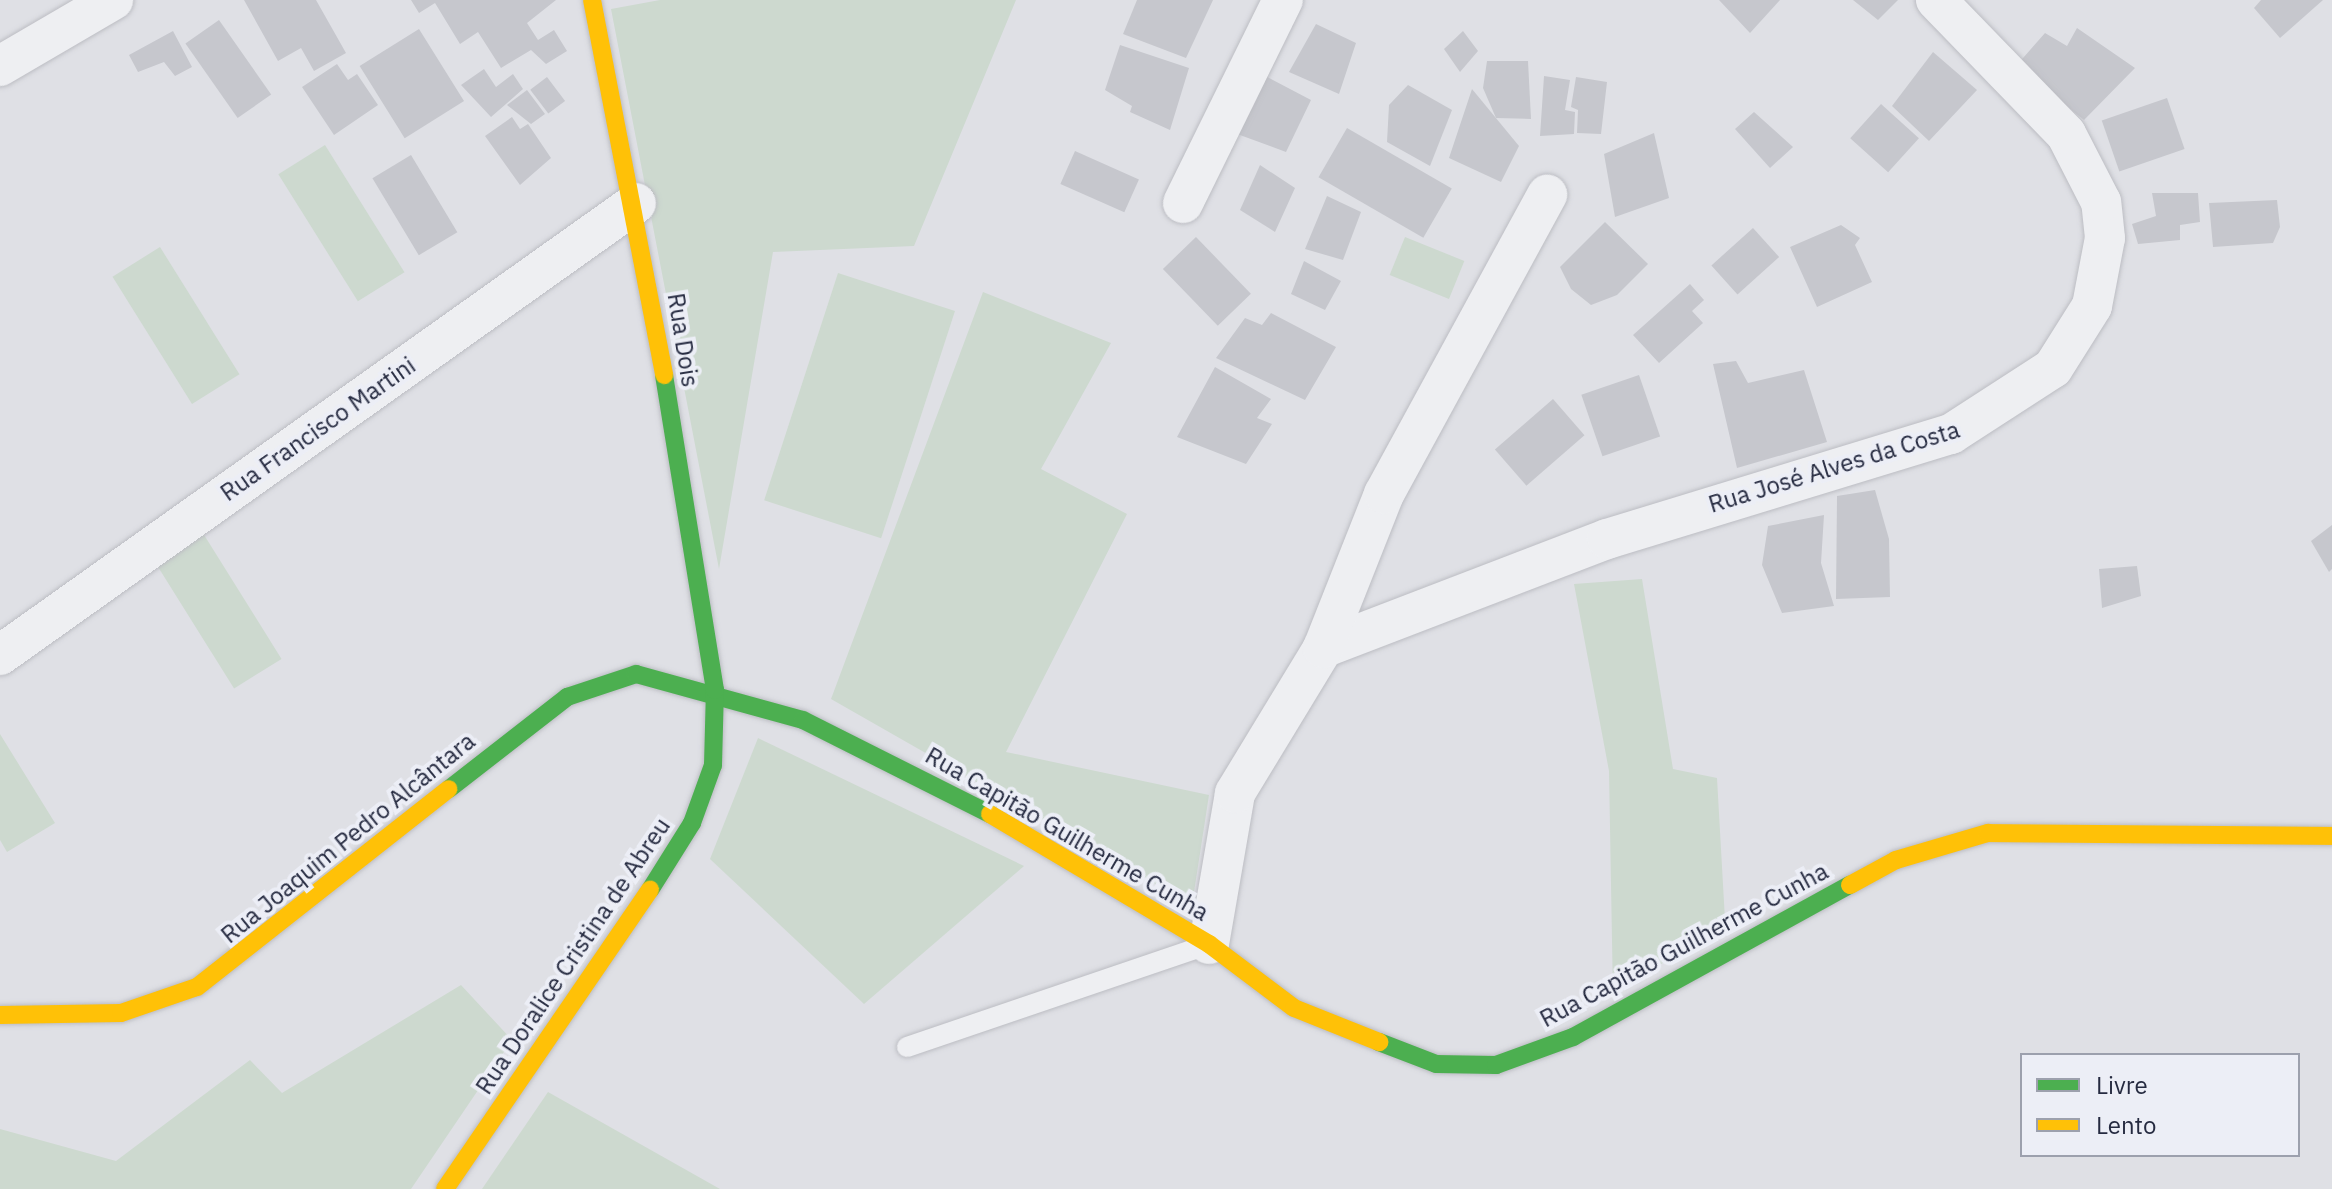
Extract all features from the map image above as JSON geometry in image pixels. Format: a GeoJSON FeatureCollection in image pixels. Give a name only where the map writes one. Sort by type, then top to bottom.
{"type":"FeatureCollection","features":[{"type":"Feature","properties":{"kind":"street"},"geometry":{"type":"LineString","coordinates":[[0,66],[113,0]]}},
{"type":"Feature","properties":{"kind":"street","name":"Rua Dois"},"geometry":{"type":"LineString","coordinates":[[592,0],[636,203],[715,690]]}},
{"type":"Feature","properties":{"kind":"street"},"geometry":{"type":"LineString","coordinates":[[1183,203],[1283,0]]}},
{"type":"Feature","properties":{"kind":"street","name":"Rua José Alves da Costa"},"geometry":{"type":"LineString","coordinates":[[1323,648],[1607,539],[1951,434],[2053,368],[2092,306],[2105,238],[2101,202],[2066,134],[1936,0]]}},
{"type":"Feature","properties":{"kind":"street"},"geometry":{"type":"LineString","coordinates":[[1209,944],[1235,793],[1323,648],[1384,494],[1547,195]]}},
{"type":"Feature","properties":{"kind":"street","name":"Rua Francisco Martini"},"geometry":{"type":"LineString","coordinates":[[0,655],[636,203]]}},
{"type":"Feature","properties":{"kind":"street","name":"Rua Joaquim Pedro Alcântara"},"geometry":{"type":"LineString","coordinates":[[0,1015],[93,1015],[161,1004],[223,969],[567,697],[636,674],[715,690]]}},
{"type":"Feature","properties":{"kind":"street","name":"Rua Capitão Guilherme Cunha"},"geometry":{"type":"LineString","coordinates":[[715,690],[803,720],[940,785],[1209,944],[1294,1008],[1436,1064],[1496,1065],[1573,1037],[1896,860],[1988,833],[2332,836]]}},
{"type":"Feature","properties":{"kind":"street","name":"Rua Doralice Cristina de Abreu"},"geometry":{"type":"LineString","coordinates":[[445,1189],[692,823],[713,765],[715,690]]}},
{"type":"Feature","properties":{"kind":"lane"},"geometry":{"type":"LineString","coordinates":[[907,1047],[1209,944]]}},
{"type":"Feature","properties":{"kind":"shaded area"},"geometry":{"type":"Polygon","coordinates":[[[660,0],[1016,0],[914,246],[773,252],[719,569],[611,9],[660,0]]]}},
{"type":"Feature","properties":{"kind":"shaded area"},"geometry":{"type":"Polygon","coordinates":[[[325,145],[404,272],[358,301],[278,174],[325,145]]]}},
{"type":"Feature","properties":{"kind":"shaded area"},"geometry":{"type":"Polygon","coordinates":[[[1405,237],[1464,261],[1449,299],[1390,275],[1405,237]]]}},
{"type":"Feature","properties":{"kind":"shaded area"},"geometry":{"type":"Polygon","coordinates":[[[160,247],[239,374],[192,404],[113,277],[160,247]]]}},
{"type":"Feature","properties":{"kind":"shaded area"},"geometry":{"type":"Polygon","coordinates":[[[838,273],[955,311],[881,538],[764,500],[838,273]]]}},
{"type":"Feature","properties":{"kind":"shaded area"},"geometry":{"type":"Polygon","coordinates":[[[983,292],[1111,343],[1041,469],[1127,514],[1006,752],[1209,795],[1192,905],[831,699],[983,292]]]}},
{"type":"Feature","properties":{"kind":"shaded area"},"geometry":{"type":"Polygon","coordinates":[[[201,530],[282,659],[234,689],[154,560],[201,530]]]}},
{"type":"Feature","properties":{"kind":"shaded area"},"geometry":{"type":"Polygon","coordinates":[[[1642,579],[1673,769],[1717,778],[1725,920],[1613,997],[1609,771],[1574,584],[1642,579]]]}},
{"type":"Feature","properties":{"kind":"shaded area"},"geometry":{"type":"Polygon","coordinates":[[[0,734],[55,823],[7,852],[0,840],[0,734]]]}},
{"type":"Feature","properties":{"kind":"shaded area"},"geometry":{"type":"Polygon","coordinates":[[[758,738],[1024,866],[864,1004],[710,859],[758,738]]]}},
{"type":"Feature","properties":{"kind":"shaded area"},"geometry":{"type":"Polygon","coordinates":[[[461,985],[512,1040],[411,1189],[0,1189],[0,1129],[116,1161],[250,1060],[282,1093],[461,985]]]}},
{"type":"Feature","properties":{"kind":"shaded area"},"geometry":{"type":"Polygon","coordinates":[[[548,1092],[720,1189],[482,1189],[548,1092]]]}},
{"type":"Feature","properties":{"kind":"building"},"geometry":{"type":"Polygon","coordinates":[[[244,0],[316,0],[346,53],[314,71],[301,48],[278,61],[244,0]]]}},
{"type":"Feature","properties":{"kind":"building"},"geometry":{"type":"Polygon","coordinates":[[[411,0],[556,0],[527,23],[538,40],[554,30],[567,51],[546,64],[531,50],[501,68],[478,32],[460,44],[435,3],[419,13],[411,0]]]}},
{"type":"Feature","properties":{"kind":"building"},"geometry":{"type":"Polygon","coordinates":[[[1137,0],[1213,0],[1186,58],[1123,34],[1137,0]]]}},
{"type":"Feature","properties":{"kind":"building"},"geometry":{"type":"Polygon","coordinates":[[[1719,0],[1780,0],[1750,33],[1719,0]]]}},
{"type":"Feature","properties":{"kind":"building"},"geometry":{"type":"Polygon","coordinates":[[[1853,0],[1898,0],[1878,20],[1853,0]]]}},
{"type":"Feature","properties":{"kind":"building"},"geometry":{"type":"Polygon","coordinates":[[[2261,0],[2323,0],[2280,38],[2254,8],[2261,0]]]}},
{"type":"Feature","properties":{"kind":"building"},"geometry":{"type":"Polygon","coordinates":[[[219,20],[271,95],[238,118],[185,44],[219,20]]]}},
{"type":"Feature","properties":{"kind":"building"},"geometry":{"type":"Polygon","coordinates":[[[1316,24],[1356,43],[1339,94],[1289,72],[1316,24]]]}},
{"type":"Feature","properties":{"kind":"building"},"geometry":{"type":"Polygon","coordinates":[[[2077,28],[2135,68],[2084,120],[2016,66],[2045,33],[2067,46],[2077,28]]]}},
{"type":"Feature","properties":{"kind":"building"},"geometry":{"type":"Polygon","coordinates":[[[419,29],[464,101],[405,138],[360,66],[419,29]]]}},
{"type":"Feature","properties":{"kind":"building"},"geometry":{"type":"Polygon","coordinates":[[[173,31],[192,67],[175,76],[164,62],[138,72],[129,55],[173,31]]]}},
{"type":"Feature","properties":{"kind":"building"},"geometry":{"type":"Polygon","coordinates":[[[1463,31],[1478,51],[1460,72],[1444,49],[1463,31]]]}},
{"type":"Feature","properties":{"kind":"building"},"geometry":{"type":"Polygon","coordinates":[[[1120,45],[1189,68],[1170,130],[1130,112],[1132,106],[1105,90],[1120,45]]]}},
{"type":"Feature","properties":{"kind":"building"},"geometry":{"type":"Polygon","coordinates":[[[1933,52],[1977,90],[1929,141],[1892,106],[1933,52]]]}},
{"type":"Feature","properties":{"kind":"building"},"geometry":{"type":"Polygon","coordinates":[[[1487,61],[1528,61],[1531,119],[1496,118],[1483,88],[1487,61]]]}},
{"type":"Feature","properties":{"kind":"building"},"geometry":{"type":"Polygon","coordinates":[[[337,64],[348,80],[357,74],[378,105],[334,135],[302,87],[337,64]]]}},
{"type":"Feature","properties":{"kind":"building"},"geometry":{"type":"Polygon","coordinates":[[[484,69],[496,87],[513,74],[523,89],[491,117],[461,85],[484,69]]]}},
{"type":"Feature","properties":{"kind":"building"},"geometry":{"type":"Polygon","coordinates":[[[1256,71],[1311,100],[1286,152],[1229,131],[1256,71]]]}},
{"type":"Feature","properties":{"kind":"building"},"geometry":{"type":"Polygon","coordinates":[[[1544,76],[1570,80],[1565,110],[1575,112],[1574,134],[1540,136],[1544,76]]]}},
{"type":"Feature","properties":{"kind":"building"},"geometry":{"type":"Polygon","coordinates":[[[547,77],[565,101],[548,114],[530,90],[547,77]]]}},
{"type":"Feature","properties":{"kind":"building"},"geometry":{"type":"Polygon","coordinates":[[[1576,77],[1607,82],[1601,134],[1577,133],[1578,110],[1571,107],[1576,77]]]}},
{"type":"Feature","properties":{"kind":"building"},"geometry":{"type":"Polygon","coordinates":[[[1408,85],[1452,110],[1430,166],[1387,142],[1389,105],[1408,85]]]}},
{"type":"Feature","properties":{"kind":"building"},"geometry":{"type":"Polygon","coordinates":[[[1472,89],[1519,146],[1501,182],[1449,158],[1472,89]]]}},
{"type":"Feature","properties":{"kind":"building"},"geometry":{"type":"Polygon","coordinates":[[[527,90],[545,114],[531,124],[507,105],[527,90]]]}},
{"type":"Feature","properties":{"kind":"building"},"geometry":{"type":"Polygon","coordinates":[[[2167,98],[2185,149],[2119,172],[2102,120],[2167,98]]]}},
{"type":"Feature","properties":{"kind":"building"},"geometry":{"type":"Polygon","coordinates":[[[1881,104],[1919,138],[1888,172],[1850,138],[1881,104]]]}},
{"type":"Feature","properties":{"kind":"building"},"geometry":{"type":"Polygon","coordinates":[[[1754,112],[1793,147],[1770,168],[1735,129],[1754,112]]]}},
{"type":"Feature","properties":{"kind":"building"},"geometry":{"type":"Polygon","coordinates":[[[512,117],[520,129],[528,124],[551,158],[520,185],[485,136],[512,117]]]}},
{"type":"Feature","properties":{"kind":"building"},"geometry":{"type":"Polygon","coordinates":[[[1347,128],[1452,188],[1423,238],[1318,177],[1347,128]]]}},
{"type":"Feature","properties":{"kind":"building"},"geometry":{"type":"Polygon","coordinates":[[[1654,133],[1669,198],[1615,217],[1604,154],[1654,133]]]}},
{"type":"Feature","properties":{"kind":"building"},"geometry":{"type":"Polygon","coordinates":[[[1075,151],[1139,179],[1124,212],[1060,184],[1075,151]]]}},
{"type":"Feature","properties":{"kind":"building"},"geometry":{"type":"Polygon","coordinates":[[[411,155],[457,232],[419,255],[372,178],[411,155]]]}},
{"type":"Feature","properties":{"kind":"building"},"geometry":{"type":"Polygon","coordinates":[[[1260,165],[1295,188],[1275,232],[1240,210],[1260,165]]]}},
{"type":"Feature","properties":{"kind":"building"},"geometry":{"type":"Polygon","coordinates":[[[2152,193],[2198,193],[2200,222],[2180,225],[2180,240],[2138,244],[2132,224],[2156,216],[2152,193]]]}},
{"type":"Feature","properties":{"kind":"building"},"geometry":{"type":"Polygon","coordinates":[[[1327,196],[1361,212],[1343,260],[1305,249],[1327,196]]]}},
{"type":"Feature","properties":{"kind":"building"},"geometry":{"type":"Polygon","coordinates":[[[2277,200],[2280,227],[2273,243],[2213,247],[2209,203],[2277,200]]]}},
{"type":"Feature","properties":{"kind":"building"},"geometry":{"type":"Polygon","coordinates":[[[1605,222],[1648,264],[1617,295],[1591,305],[1571,289],[1560,267],[1605,222]]]}},
{"type":"Feature","properties":{"kind":"building"},"geometry":{"type":"Polygon","coordinates":[[[1841,225],[1860,238],[1855,245],[1872,282],[1817,307],[1790,247],[1841,225]]]}},
{"type":"Feature","properties":{"kind":"building"},"geometry":{"type":"Polygon","coordinates":[[[1753,228],[1779,257],[1737,294],[1711,265],[1753,228]]]}},
{"type":"Feature","properties":{"kind":"building"},"geometry":{"type":"Polygon","coordinates":[[[1196,237],[1251,294],[1218,326],[1163,269],[1196,237]]]}},
{"type":"Feature","properties":{"kind":"building"},"geometry":{"type":"Polygon","coordinates":[[[1304,261],[1341,281],[1325,310],[1291,294],[1304,261]]]}},
{"type":"Feature","properties":{"kind":"building"},"geometry":{"type":"Polygon","coordinates":[[[1690,284],[1704,300],[1692,311],[1703,323],[1659,363],[1633,335],[1690,284]]]}},
{"type":"Feature","properties":{"kind":"building"},"geometry":{"type":"Polygon","coordinates":[[[1271,313],[1336,347],[1305,400],[1216,358],[1245,318],[1262,325],[1271,313]]]}},
{"type":"Feature","properties":{"kind":"building"},"geometry":{"type":"Polygon","coordinates":[[[1736,361],[1748,383],[1804,370],[1827,442],[1737,468],[1713,364],[1736,361]]]}},
{"type":"Feature","properties":{"kind":"building"},"geometry":{"type":"Polygon","coordinates":[[[1215,367],[1271,399],[1257,418],[1272,424],[1246,464],[1177,437],[1215,367]]]}},
{"type":"Feature","properties":{"kind":"building"},"geometry":{"type":"Polygon","coordinates":[[[1639,375],[1660,436],[1602,456],[1581,395],[1639,375]]]}},
{"type":"Feature","properties":{"kind":"building"},"geometry":{"type":"Polygon","coordinates":[[[1553,399],[1584,435],[1526,486],[1495,450],[1553,399]]]}},
{"type":"Feature","properties":{"kind":"building"},"geometry":{"type":"Polygon","coordinates":[[[1875,490],[1889,539],[1890,597],[1836,599],[1837,496],[1875,490]]]}},
{"type":"Feature","properties":{"kind":"building"},"geometry":{"type":"Polygon","coordinates":[[[1824,515],[1821,563],[1834,606],[1782,613],[1762,565],[1768,526],[1824,515]]]}},
{"type":"Feature","properties":{"kind":"building"},"geometry":{"type":"Polygon","coordinates":[[[2332,525],[2332,569],[2329,572],[2311,541],[2332,525]]]}},
{"type":"Feature","properties":{"kind":"building"},"geometry":{"type":"Polygon","coordinates":[[[2137,566],[2141,596],[2102,608],[2099,569],[2137,566]]]}},
{"type":"Feature","properties":{"kind":"traffic: fast"},"geometry":{"type":"LineString","coordinates":[[650,890],[692,823],[713,765],[715,690],[664,375]]}},
{"type":"Feature","properties":{"kind":"traffic: fast"},"geometry":{"type":"LineString","coordinates":[[449,789],[567,697],[636,674],[803,720],[990,814]]}},
{"type":"Feature","properties":{"kind":"traffic: fast"},"geometry":{"type":"LineString","coordinates":[[1379,1042],[1436,1064],[1496,1065],[1573,1037],[1850,885]]}},
{"type":"Feature","properties":{"kind":"traffic: slow"},"geometry":{"type":"LineString","coordinates":[[592,0],[664,375]]}},
{"type":"Feature","properties":{"kind":"traffic: slow"},"geometry":{"type":"LineString","coordinates":[[0,1015],[121,1013],[197,987],[449,789]]}},
{"type":"Feature","properties":{"kind":"traffic: slow"},"geometry":{"type":"LineString","coordinates":[[990,814],[1209,944],[1294,1008],[1379,1042]]}},
{"type":"Feature","properties":{"kind":"traffic: slow"},"geometry":{"type":"LineString","coordinates":[[1850,885],[1896,860],[1988,833],[2332,836]]}},
{"type":"Feature","properties":{"kind":"traffic: slow"},"geometry":{"type":"LineString","coordinates":[[445,1189],[650,890]]}}]}
